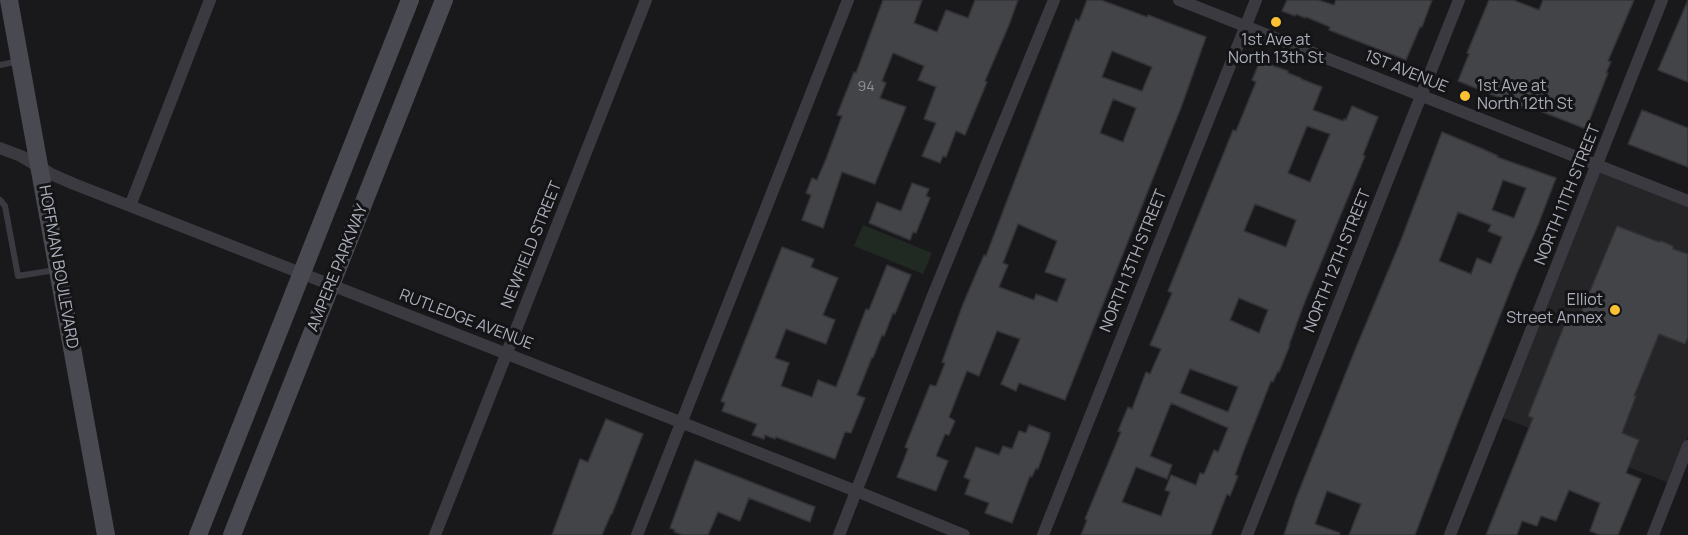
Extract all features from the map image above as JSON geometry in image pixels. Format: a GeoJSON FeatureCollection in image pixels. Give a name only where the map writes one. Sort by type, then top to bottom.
{"type":"FeatureCollection","features":[{"type":"Feature","properties":{"kind":"street","name":"HOFFMAN BOULEVARD"},"geometry":{"type":"LineString","coordinates":[[9,0],[106,535]]}},
{"type":"Feature","properties":{"kind":"street"},"geometry":{"type":"LineString","coordinates":[[130,206],[210,0]]}},
{"type":"Feature","properties":{"kind":"street","name":"AMPERE PARKWAY"},"geometry":{"type":"LineString","coordinates":[[198,535],[410,0]]}},
{"type":"Feature","properties":{"kind":"street","name":"AMPERE PARKWAY"},"geometry":{"type":"LineString","coordinates":[[232,535],[444,0]]}},
{"type":"Feature","properties":{"kind":"street","name":"NEWFIELD STREET"},"geometry":{"type":"LineString","coordinates":[[435,535],[646,0]]}},
{"type":"Feature","properties":{"kind":"street"},"geometry":{"type":"LineString","coordinates":[[637,535],[848,0]]}},
{"type":"Feature","properties":{"kind":"street"},"geometry":{"type":"LineString","coordinates":[[839,535],[934,292],[1054,0]]}},
{"type":"Feature","properties":{"kind":"street","name":"1ST AVENUE"},"geometry":{"type":"LineString","coordinates":[[1179,0],[1688,201]]}},
{"type":"Feature","properties":{"kind":"street","name":"NORTH 13TH STREET"},"geometry":{"type":"LineString","coordinates":[[1043,535],[1256,0]]}},
{"type":"Feature","properties":{"kind":"street","name":"NORTH 12TH STREET"},"geometry":{"type":"LineString","coordinates":[[1247,535],[1459,0]]}},
{"type":"Feature","properties":{"kind":"street","name":"NORTH 11TH STREET"},"geometry":{"type":"LineString","coordinates":[[1450,535],[1662,0]]}},
{"type":"Feature","properties":{"kind":"street","name":"RUTLEDGE AVENUE"},"geometry":{"type":"LineString","coordinates":[[0,148],[21,156],[40,169],[130,206],[964,535]]}},
{"type":"Feature","properties":{"kind":"street"},"geometry":{"type":"LineString","coordinates":[[1653,535],[1688,446]]}},
{"type":"Feature","properties":{"kind":"lane"},"geometry":{"type":"LineString","coordinates":[[0,65],[20,60]]}},
{"type":"Feature","properties":{"kind":"lane"},"geometry":{"type":"LineString","coordinates":[[0,200],[5,206],[18,276],[58,270]]}},
{"type":"Feature","properties":{"kind":"shaded area","name":"Elliot Street Annex"},"geometry":{"type":"Polygon","coordinates":[[[1599,166],[1688,203],[1688,436],[1669,483],[1501,417],[1599,166]]]}},
{"type":"Feature","properties":{"kind":"shaded area"},"geometry":{"type":"Polygon","coordinates":[[[863,225],[932,253],[923,274],[854,246],[863,225]]]}},
{"type":"Feature","properties":{"kind":"building"},"geometry":{"type":"Polygon","coordinates":[[[883,0],[922,0],[914,23],[937,32],[946,10],[968,18],[975,0],[1018,0],[965,135],[956,131],[946,157],[943,156],[940,163],[922,156],[936,123],[924,119],[936,87],[918,80],[924,66],[893,53],[882,81],[886,83],[880,98],[906,107],[875,184],[842,172],[823,228],[802,220],[811,195],[806,193],[812,178],[817,180],[826,159],[842,116],[837,115],[854,72],[856,73],[883,0]]]}},
{"type":"Feature","properties":{"kind":"building"},"geometry":{"type":"Polygon","coordinates":[[[1087,0],[1101,0],[1206,37],[1182,105],[1065,400],[1019,383],[1016,391],[1001,384],[1020,339],[997,331],[979,376],[967,371],[949,417],[955,421],[949,435],[945,434],[936,456],[948,461],[936,491],[897,477],[908,449],[905,447],[930,385],[936,386],[945,363],[942,362],[963,304],[984,255],[986,256],[1076,19],[1079,21],[1087,0]],[[1112,51],[1102,77],[1142,91],[1152,67],[1112,51]],[[1113,99],[1100,133],[1123,142],[1136,108],[1113,99]],[[1018,224],[1003,263],[1008,265],[999,287],[1034,300],[1036,294],[1057,302],[1066,279],[1045,272],[1057,241],[1018,224]]]}},
{"type":"Feature","properties":{"kind":"building"},"geometry":{"type":"Polygon","coordinates":[[[1287,0],[1318,0],[1334,5],[1336,0],[1432,0],[1406,60],[1329,30],[1330,27],[1306,17],[1282,11],[1287,0]]]}},
{"type":"Feature","properties":{"kind":"building"},"geometry":{"type":"Polygon","coordinates":[[[1489,0],[1513,0],[1539,10],[1543,0],[1634,0],[1608,61],[1611,62],[1606,73],[1608,73],[1586,129],[1530,107],[1529,110],[1458,81],[1489,0]]]}},
{"type":"Feature","properties":{"kind":"building"},"geometry":{"type":"Polygon","coordinates":[[[1688,0],[1688,82],[1658,70],[1688,0]]]}},
{"type":"Feature","properties":{"kind":"building"},"geometry":{"type":"Polygon","coordinates":[[[1260,61],[1322,87],[1313,110],[1343,121],[1346,120],[1352,106],[1378,117],[1363,155],[1365,156],[1304,304],[1279,372],[1273,382],[1271,381],[1235,475],[1238,476],[1230,496],[1227,494],[1211,535],[1081,535],[1087,520],[1085,519],[1121,432],[1118,431],[1128,407],[1132,409],[1146,372],[1150,374],[1161,349],[1150,345],[1172,293],[1168,291],[1233,130],[1236,131],[1256,82],[1252,80],[1260,61]],[[1307,126],[1288,173],[1310,182],[1330,134],[1307,126]],[[1255,204],[1244,231],[1286,247],[1296,220],[1255,204]],[[1239,298],[1230,320],[1259,333],[1268,310],[1239,298]],[[1190,369],[1180,393],[1228,412],[1238,387],[1190,369]],[[1171,403],[1150,456],[1172,465],[1167,479],[1136,467],[1122,502],[1161,516],[1170,492],[1165,490],[1171,475],[1196,485],[1200,473],[1204,474],[1214,450],[1218,452],[1228,428],[1171,403]]]}},
{"type":"Feature","properties":{"kind":"building"},"geometry":{"type":"Polygon","coordinates":[[[1642,110],[1688,128],[1688,167],[1628,144],[1642,110]]]}},
{"type":"Feature","properties":{"kind":"building"},"geometry":{"type":"Polygon","coordinates":[[[1442,132],[1497,157],[1556,178],[1415,535],[1349,535],[1361,504],[1327,491],[1315,524],[1340,533],[1339,535],[1284,535],[1295,501],[1401,240],[1442,132]],[[1503,180],[1492,210],[1514,218],[1526,188],[1503,180]],[[1458,212],[1439,261],[1471,274],[1477,258],[1491,264],[1502,237],[1488,231],[1491,225],[1458,212]]]}},
{"type":"Feature","properties":{"kind":"building"},"geometry":{"type":"Polygon","coordinates":[[[912,183],[929,189],[926,196],[930,198],[916,233],[913,232],[910,240],[869,223],[877,202],[901,211],[912,183]]]}},
{"type":"Feature","properties":{"kind":"building"},"geometry":{"type":"Polygon","coordinates":[[[1617,226],[1661,241],[1673,246],[1673,249],[1688,254],[1688,337],[1685,344],[1659,334],[1622,433],[1639,440],[1626,473],[1641,479],[1618,535],[1600,535],[1590,531],[1600,503],[1569,490],[1556,521],[1541,516],[1537,526],[1522,521],[1517,535],[1486,535],[1533,418],[1528,416],[1568,316],[1578,320],[1617,226]]]}},
{"type":"Feature","properties":{"kind":"building"},"geometry":{"type":"Polygon","coordinates":[[[782,247],[814,259],[811,267],[838,278],[823,315],[835,320],[826,344],[786,329],[775,358],[789,363],[781,386],[812,397],[818,380],[836,387],[866,309],[869,310],[887,265],[911,275],[895,314],[893,313],[872,357],[857,395],[865,398],[851,433],[845,432],[835,459],[776,437],[775,439],[765,435],[764,439],[752,435],[757,424],[722,411],[725,403],[721,401],[782,247]]]}},
{"type":"Feature","properties":{"kind":"building"},"geometry":{"type":"Polygon","coordinates":[[[606,419],[643,434],[612,514],[602,535],[552,535],[580,459],[588,462],[606,419]]]}},
{"type":"Feature","properties":{"kind":"building"},"geometry":{"type":"Polygon","coordinates":[[[1029,425],[1050,433],[1050,436],[1038,469],[1036,468],[1032,477],[1030,476],[1012,523],[985,513],[989,503],[965,494],[970,480],[964,477],[976,447],[999,455],[1003,446],[1012,449],[1019,431],[1026,433],[1029,425]]]}},
{"type":"Feature","properties":{"kind":"building"},"geometry":{"type":"Polygon","coordinates":[[[695,460],[815,507],[810,522],[749,498],[740,521],[718,512],[708,535],[683,535],[674,532],[675,530],[670,528],[695,460]]]}},
{"type":"Feature","properties":{"kind":"place","name":"1st Ave at North 13th St"},"geometry":{"type":"Point","coordinates":[1276,22]}},
{"type":"Feature","properties":{"kind":"place","name":"1st Ave at North 12th St"},"geometry":{"type":"Point","coordinates":[1465,96]}},
{"type":"Feature","properties":{"kind":"place","name":"Elliot Street Annex"},"geometry":{"type":"Point","coordinates":[1615,310]}}]}
